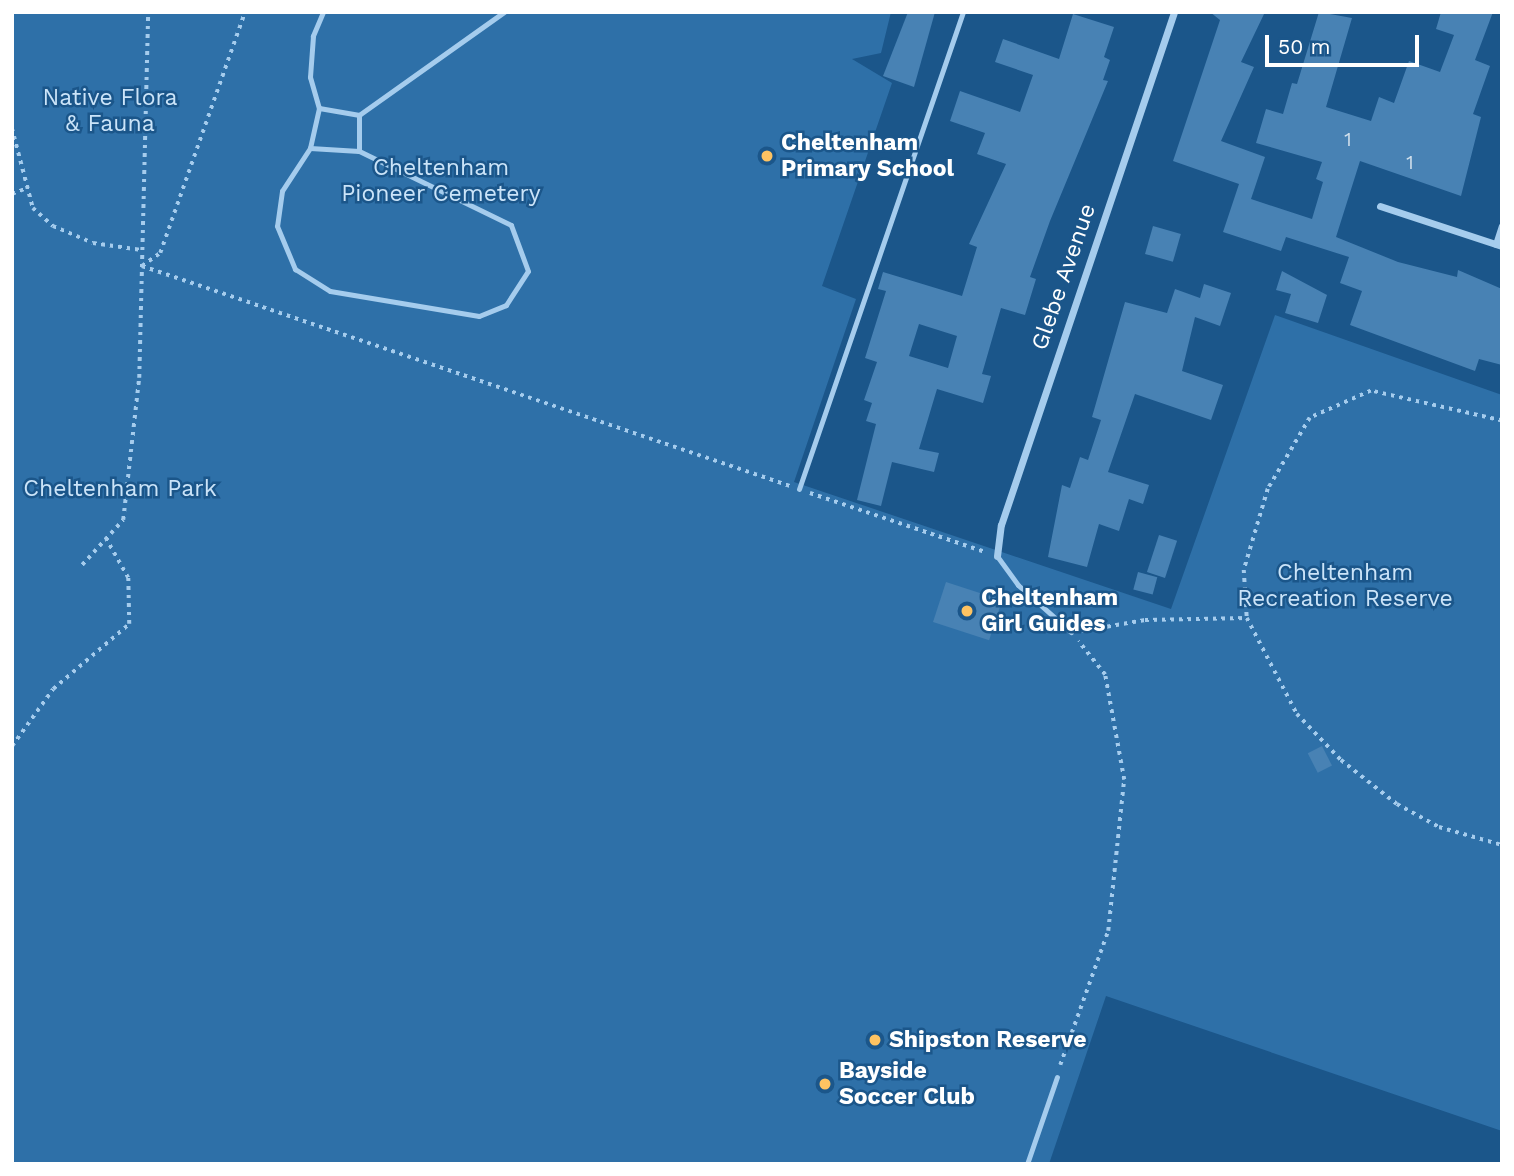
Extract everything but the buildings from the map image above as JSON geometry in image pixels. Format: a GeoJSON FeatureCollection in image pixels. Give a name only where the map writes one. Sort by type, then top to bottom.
{"type":"FeatureCollection","features":[{"type":"Feature","properties":{"kind":"street","name":"Glebe Avenue"},"geometry":{"type":"LineString","coordinates":[[997,556],[1002,525],[1174,12]]}},
{"type":"Feature","properties":{"kind":"street"},"geometry":{"type":"LineString","coordinates":[[1380,206],[1499,245],[1502,226]]}},
{"type":"Feature","properties":{"kind":"lane"},"geometry":{"type":"LineString","coordinates":[[310,148],[359,151],[512,225],[528,271],[506,305],[479,316],[330,291],[295,269],[277,226],[282,191],[310,148],[320,108],[310,77],[313,36],[323,12]]}},
{"type":"Feature","properties":{"kind":"lane"},"geometry":{"type":"LineString","coordinates":[[320,108],[359,115],[504,12]]}},
{"type":"Feature","properties":{"kind":"lane"},"geometry":{"type":"LineString","coordinates":[[799,489],[963,12]]}},
{"type":"Feature","properties":{"kind":"lane"},"geometry":{"type":"LineString","coordinates":[[359,115],[359,151]]}},
{"type":"Feature","properties":{"kind":"lane"},"geometry":{"type":"LineString","coordinates":[[997,556],[1018,585],[1071,632]]}},
{"type":"Feature","properties":{"kind":"lane"},"geometry":{"type":"LineString","coordinates":[[1027,1164],[1057,1077]]}},
{"type":"Feature","properties":{"kind":"path"},"geometry":{"type":"LineString","coordinates":[[82,565],[123,520],[139,378],[148,12]]}},
{"type":"Feature","properties":{"kind":"path"},"geometry":{"type":"LineString","coordinates":[[142,266],[160,253],[245,12]]}},
{"type":"Feature","properties":{"kind":"path"},"geometry":{"type":"LineString","coordinates":[[12,128],[33,208],[53,226],[93,243],[142,250]]}},
{"type":"Feature","properties":{"kind":"path"},"geometry":{"type":"LineString","coordinates":[[12,194],[27,188]]}},
{"type":"Feature","properties":{"kind":"path"},"geometry":{"type":"LineString","coordinates":[[142,266],[997,556]]}},
{"type":"Feature","properties":{"kind":"path"},"geometry":{"type":"LineString","coordinates":[[1502,421],[1371,391],[1310,418],[1268,489],[1244,570],[1247,618],[1297,713],[1341,760],[1397,804],[1439,827],[1502,845]]}},
{"type":"Feature","properties":{"kind":"path"},"geometry":{"type":"LineString","coordinates":[[12,746],[53,689],[129,624],[128,578],[106,539]]}},
{"type":"Feature","properties":{"kind":"path"},"geometry":{"type":"LineString","coordinates":[[1057,1077],[1108,931],[1124,780],[1105,675],[1071,632],[1145,620],[1247,618]]}},
{"type":"Feature","properties":{"kind":"green space"},"geometry":{"type":"Polygon","coordinates":[[[12,12],[891,12],[881,53],[852,59],[892,83],[822,286],[856,299],[794,482],[1171,609],[1275,315],[1502,395],[1502,1131],[1106,996],[1049,1164],[12,1164],[12,12]]]}},
{"type":"Feature","properties":{"kind":"place","name":"Cheltenham Primary School"},"geometry":{"type":"Point","coordinates":[767,156]}},
{"type":"Feature","properties":{"kind":"place","name":"Cheltenham Girl Guides"},"geometry":{"type":"Point","coordinates":[967,611]}},
{"type":"Feature","properties":{"kind":"place","name":"Shipston Reserve"},"geometry":{"type":"Point","coordinates":[875,1040]}},
{"type":"Feature","properties":{"kind":"place","name":"Bayside Soccer Club"},"geometry":{"type":"Point","coordinates":[825,1084]}},
{"type":"Feature","properties":{"kind":"park label","name":"Native Flora & Fauna"},"geometry":{"type":"Point","coordinates":[110,111]}},
{"type":"Feature","properties":{"kind":"park label","name":"Cheltenham Pioneer Cemetery"},"geometry":{"type":"Point","coordinates":[441,181]}},
{"type":"Feature","properties":{"kind":"park label","name":"Cheltenham Park"},"geometry":{"type":"Point","coordinates":[120,489]}},
{"type":"Feature","properties":{"kind":"park label","name":"Cheltenham Recreation Reserve"},"geometry":{"type":"Point","coordinates":[1345,586]}}]}
